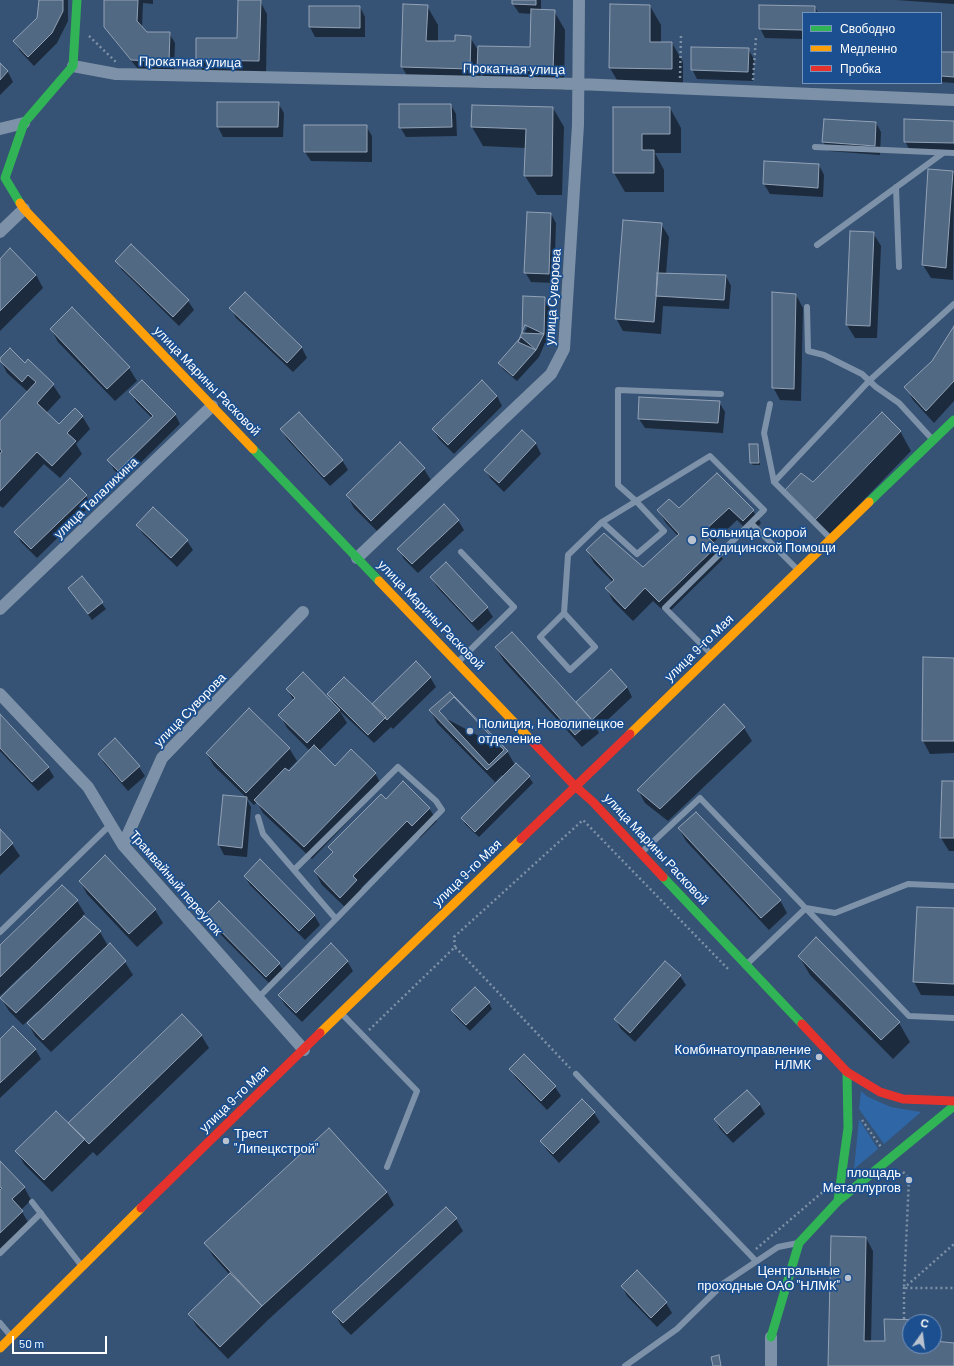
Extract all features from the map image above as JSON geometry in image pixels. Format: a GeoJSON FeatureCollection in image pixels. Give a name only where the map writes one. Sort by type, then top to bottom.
{"type":"FeatureCollection","features":[{"type":"Feature","properties":{"kind":"main road"},"geometry":{"type":"LineString","coordinates":[[2,178],[24,123],[73,66],[77,0]]}},
{"type":"Feature","properties":{"kind":"main road","name":"улица Марины Расковой"},"geometry":{"type":"LineString","coordinates":[[2,178],[24,208],[575,786],[593,802],[847,1072]]}},
{"type":"Feature","properties":{"kind":"main road","name":"улица 9-го Мая"},"geometry":{"type":"LineString","coordinates":[[0,1348],[188,1161],[954,420]]}},
{"type":"Feature","properties":{"kind":"main road"},"geometry":{"type":"LineString","coordinates":[[847,1072],[880,1092],[903,1099],[954,1101]]}},
{"type":"Feature","properties":{"kind":"main road"},"geometry":{"type":"LineString","coordinates":[[838,1201],[848,1128],[847,1072]]}},
{"type":"Feature","properties":{"kind":"main road"},"geometry":{"type":"LineString","coordinates":[[771,1337],[799,1243],[838,1201],[954,1106]]}},
{"type":"Feature","properties":{"kind":"street","name":"улица Суворова"},"geometry":{"type":"LineString","coordinates":[[357,558],[551,374],[564,349],[578,125],[579,0]]}},
{"type":"Feature","properties":{"kind":"street","name":"Прокатная улица"},"geometry":{"type":"LineString","coordinates":[[73,66],[116,74],[578,84],[954,100]]}},
{"type":"Feature","properties":{"kind":"street"},"geometry":{"type":"LineString","coordinates":[[0,129],[24,123]]}},
{"type":"Feature","properties":{"kind":"street"},"geometry":{"type":"LineString","coordinates":[[0,232],[24,208]]}},
{"type":"Feature","properties":{"kind":"street","name":"улица Талалихина"},"geometry":{"type":"LineString","coordinates":[[0,609],[212,406]]}},
{"type":"Feature","properties":{"kind":"street","name":"улица Суворова"},"geometry":{"type":"LineString","coordinates":[[123,845],[162,758],[303,612]]}},
{"type":"Feature","properties":{"kind":"street","name":"Трамвайный переулок"},"geometry":{"type":"LineString","coordinates":[[0,694],[88,787],[123,845],[304,1050]]}},
{"type":"Feature","properties":{"kind":"street"},"geometry":{"type":"LineString","coordinates":[[770,1366],[771,1337]]}},
{"type":"Feature","properties":{"kind":"lane"},"geometry":{"type":"LineString","coordinates":[[815,147],[954,153]]}},
{"type":"Feature","properties":{"kind":"lane"},"geometry":{"type":"LineString","coordinates":[[817,245],[943,153]]}},
{"type":"Feature","properties":{"kind":"lane"},"geometry":{"type":"LineString","coordinates":[[896,187],[899,267]]}},
{"type":"Feature","properties":{"kind":"lane"},"geometry":{"type":"LineString","coordinates":[[774,482],[870,380],[954,304]]}},
{"type":"Feature","properties":{"kind":"lane"},"geometry":{"type":"LineString","coordinates":[[807,307],[808,351],[824,355],[862,374],[899,403],[933,440]]}},
{"type":"Feature","properties":{"kind":"lane"},"geometry":{"type":"LineString","coordinates":[[602,522],[637,554],[664,531],[636,501],[618,485],[618,390],[721,394]]}},
{"type":"Feature","properties":{"kind":"lane"},"geometry":{"type":"LineString","coordinates":[[770,404],[764,433],[774,482],[831,539]]}},
{"type":"Feature","properties":{"kind":"lane"},"geometry":{"type":"LineString","coordinates":[[564,613],[595,647],[570,670],[540,636],[564,613],[568,555],[602,522],[710,456],[764,510],[665,608],[711,654]]}},
{"type":"Feature","properties":{"kind":"lane"},"geometry":{"type":"LineString","coordinates":[[751,523],[798,570]]}},
{"type":"Feature","properties":{"kind":"lane"},"geometry":{"type":"LineString","coordinates":[[457,662],[514,606],[461,552]]}},
{"type":"Feature","properties":{"kind":"lane"},"geometry":{"type":"LineString","coordinates":[[258,998],[442,810],[436,801],[398,767],[294,870]]}},
{"type":"Feature","properties":{"kind":"lane"},"geometry":{"type":"LineString","coordinates":[[641,854],[700,798],[909,1016],[954,1018]]}},
{"type":"Feature","properties":{"kind":"lane"},"geometry":{"type":"LineString","coordinates":[[258,817],[264,834],[336,919]]}},
{"type":"Feature","properties":{"kind":"lane"},"geometry":{"type":"LineString","coordinates":[[0,932],[110,825]]}},
{"type":"Feature","properties":{"kind":"lane"},"geometry":{"type":"LineString","coordinates":[[806,908],[835,913],[908,884],[954,886]]}},
{"type":"Feature","properties":{"kind":"lane"},"geometry":{"type":"LineString","coordinates":[[746,965],[806,908]]}},
{"type":"Feature","properties":{"kind":"lane"},"geometry":{"type":"LineString","coordinates":[[341,1013],[417,1091],[387,1167]]}},
{"type":"Feature","properties":{"kind":"lane"},"geometry":{"type":"LineString","coordinates":[[576,1074],[756,1262]]}},
{"type":"Feature","properties":{"kind":"lane"},"geometry":{"type":"LineString","coordinates":[[32,1202],[82,1266]]}},
{"type":"Feature","properties":{"kind":"lane"},"geometry":{"type":"LineString","coordinates":[[0,1253],[41,1213]]}},
{"type":"Feature","properties":{"kind":"lane"},"geometry":{"type":"LineString","coordinates":[[625,1366],[677,1329],[724,1283],[778,1247],[799,1243]]}},
{"type":"Feature","properties":{"kind":"lane"},"geometry":{"type":"LineString","coordinates":[[0,1323],[11,1336]]}},
{"type":"Feature","properties":{"kind":"path"},"geometry":{"type":"LineString","coordinates":[[680,79],[681,34]]}},
{"type":"Feature","properties":{"kind":"path"},"geometry":{"type":"LineString","coordinates":[[749,82],[753,82],[756,37]]}},
{"type":"Feature","properties":{"kind":"path"},"geometry":{"type":"LineString","coordinates":[[672,78],[687,79]]}},
{"type":"Feature","properties":{"kind":"path"},"geometry":{"type":"LineString","coordinates":[[576,1074],[455,947],[454,937],[583,820],[731,972]]}},
{"type":"Feature","properties":{"kind":"path"},"geometry":{"type":"LineString","coordinates":[[363,1036],[455,947]]}},
{"type":"Feature","properties":{"kind":"path"},"geometry":{"type":"LineString","coordinates":[[858,1114],[882,1147]]}},
{"type":"Feature","properties":{"kind":"path"},"geometry":{"type":"LineString","coordinates":[[903,1172],[909,1178],[904,1314]]}},
{"type":"Feature","properties":{"kind":"path"},"geometry":{"type":"LineString","coordinates":[[750,1255],[825,1190]]}},
{"type":"Feature","properties":{"kind":"path"},"geometry":{"type":"LineString","coordinates":[[904,1288],[954,1244]]}},
{"type":"Feature","properties":{"kind":"path"},"geometry":{"type":"LineString","coordinates":[[904,1288],[954,1288]]}},
{"type":"Feature","properties":{"kind":"shaded area"},"geometry":{"type":"Polygon","coordinates":[[[861,1091],[868,1097],[891,1107],[921,1112],[884,1144],[859,1109],[861,1091]]]}},
{"type":"Feature","properties":{"kind":"shaded area"},"geometry":{"type":"Polygon","coordinates":[[[859,1119],[878,1149],[854,1169],[859,1119]]]}},
{"type":"Feature","properties":{"kind":"building"},"geometry":{"type":"Polygon","coordinates":[[[39,0],[63,0],[63,11],[52,33],[28,57],[13,41],[37,18],[39,0]]]}},
{"type":"Feature","properties":{"kind":"building"},"geometry":{"type":"Polygon","coordinates":[[[104,0],[138,0],[137,21],[147,32],[170,32],[169,62],[131,60],[104,27],[104,0]]]}},
{"type":"Feature","properties":{"kind":"building"},"geometry":{"type":"Polygon","coordinates":[[[238,0],[261,0],[259,61],[196,60],[196,38],[237,38],[238,0]]]}},
{"type":"Feature","properties":{"kind":"building"},"geometry":{"type":"Polygon","coordinates":[[[512,0],[536,0],[536,5],[512,4],[512,0]]]}},
{"type":"Feature","properties":{"kind":"building"},"geometry":{"type":"Polygon","coordinates":[[[403,4],[428,5],[426,41],[455,41],[455,35],[471,36],[470,69],[401,67],[403,4]]]}},
{"type":"Feature","properties":{"kind":"building"},"geometry":{"type":"Polygon","coordinates":[[[610,4],[650,5],[650,42],[672,42],[672,69],[609,68],[610,4]]]}},
{"type":"Feature","properties":{"kind":"building"},"geometry":{"type":"Polygon","coordinates":[[[759,5],[815,6],[815,12],[802,12],[802,30],[759,29],[759,5]]]}},
{"type":"Feature","properties":{"kind":"building"},"geometry":{"type":"Polygon","coordinates":[[[309,6],[360,6],[360,28],[309,27],[309,6]]]}},
{"type":"Feature","properties":{"kind":"building"},"geometry":{"type":"Polygon","coordinates":[[[531,9],[555,10],[553,71],[477,69],[478,46],[530,47],[531,9]]]}},
{"type":"Feature","properties":{"kind":"building"},"geometry":{"type":"Polygon","coordinates":[[[691,47],[749,48],[748,72],[691,70],[691,47]]]}},
{"type":"Feature","properties":{"kind":"building"},"geometry":{"type":"Polygon","coordinates":[[[942,52],[954,52],[954,77],[942,76],[942,52]]]}},
{"type":"Feature","properties":{"kind":"building"},"geometry":{"type":"Polygon","coordinates":[[[0,63],[8,71],[0,80],[0,63]]]}},
{"type":"Feature","properties":{"kind":"building"},"geometry":{"type":"Polygon","coordinates":[[[217,102],[279,102],[278,127],[217,127],[217,102]]]}},
{"type":"Feature","properties":{"kind":"building"},"geometry":{"type":"Polygon","coordinates":[[[399,104],[451,104],[452,127],[399,128],[399,104]]]}},
{"type":"Feature","properties":{"kind":"building"},"geometry":{"type":"Polygon","coordinates":[[[472,105],[553,107],[552,176],[524,176],[526,129],[471,127],[472,105]]]}},
{"type":"Feature","properties":{"kind":"building"},"geometry":{"type":"Polygon","coordinates":[[[613,107],[670,107],[670,134],[642,134],[642,150],[654,150],[654,173],[613,173],[613,107]]]}},
{"type":"Feature","properties":{"kind":"building"},"geometry":{"type":"Polygon","coordinates":[[[824,119],[876,122],[875,146],[822,142],[824,119]]]}},
{"type":"Feature","properties":{"kind":"building"},"geometry":{"type":"Polygon","coordinates":[[[904,119],[954,121],[954,143],[904,142],[904,119]]]}},
{"type":"Feature","properties":{"kind":"building"},"geometry":{"type":"Polygon","coordinates":[[[304,125],[367,125],[367,152],[304,152],[304,125]]]}},
{"type":"Feature","properties":{"kind":"building"},"geometry":{"type":"Polygon","coordinates":[[[764,161],[819,164],[818,188],[763,184],[764,161]]]}},
{"type":"Feature","properties":{"kind":"building"},"geometry":{"type":"Polygon","coordinates":[[[928,169],[953,171],[946,268],[922,265],[928,169]]]}},
{"type":"Feature","properties":{"kind":"building"},"geometry":{"type":"Polygon","coordinates":[[[527,212],[551,213],[549,274],[524,273],[527,212]]]}},
{"type":"Feature","properties":{"kind":"building"},"geometry":{"type":"Polygon","coordinates":[[[623,220],[662,223],[654,322],[615,319],[623,220]]]}},
{"type":"Feature","properties":{"kind":"building"},"geometry":{"type":"Polygon","coordinates":[[[850,231],[874,232],[870,326],[846,325],[850,231]]]}},
{"type":"Feature","properties":{"kind":"building"},"geometry":{"type":"Polygon","coordinates":[[[131,244],[189,300],[173,317],[115,261],[131,244]]]}},
{"type":"Feature","properties":{"kind":"building"},"geometry":{"type":"Polygon","coordinates":[[[10,248],[36,275],[0,311],[0,259],[10,248]]]}},
{"type":"Feature","properties":{"kind":"building"},"geometry":{"type":"Polygon","coordinates":[[[657,273],[726,275],[724,300],[656,296],[657,273]]]}},
{"type":"Feature","properties":{"kind":"building"},"geometry":{"type":"Polygon","coordinates":[[[245,292],[302,347],[287,363],[229,308],[245,292]]]}},
{"type":"Feature","properties":{"kind":"building"},"geometry":{"type":"Polygon","coordinates":[[[772,292],[796,294],[794,389],[772,388],[772,292]]]}},
{"type":"Feature","properties":{"kind":"building"},"geometry":{"type":"Polygon","coordinates":[[[523,296],[545,297],[544,334],[522,333],[523,296]]]}},
{"type":"Feature","properties":{"kind":"building"},"geometry":{"type":"Polygon","coordinates":[[[72,307],[130,367],[107,389],[50,329],[72,307]]]}},
{"type":"Feature","properties":{"kind":"building"},"geometry":{"type":"Polygon","coordinates":[[[525,325],[544,334],[536,350],[518,342],[525,325]]]}},
{"type":"Feature","properties":{"kind":"building"},"geometry":{"type":"Polygon","coordinates":[[[954,326],[954,381],[926,411],[904,387],[932,361],[954,326]]]}},
{"type":"Feature","properties":{"kind":"building"},"geometry":{"type":"Polygon","coordinates":[[[521,337],[536,350],[513,376],[498,363],[521,337]]]}},
{"type":"Feature","properties":{"kind":"building"},"geometry":{"type":"Polygon","coordinates":[[[10,348],[25,363],[28,359],[54,384],[37,403],[59,424],[75,408],[83,416],[67,433],[76,441],[52,466],[37,452],[0,491],[0,454],[2,451],[0,449],[0,421],[36,382],[28,375],[22,382],[0,361],[0,358],[10,348]]]}},
{"type":"Feature","properties":{"kind":"building"},"geometry":{"type":"Polygon","coordinates":[[[142,380],[176,414],[118,471],[107,460],[153,416],[129,392],[142,380]]]}},
{"type":"Feature","properties":{"kind":"building"},"geometry":{"type":"Polygon","coordinates":[[[482,380],[497,396],[448,445],[432,429],[482,380]]]}},
{"type":"Feature","properties":{"kind":"building"},"geometry":{"type":"Polygon","coordinates":[[[639,397],[720,401],[718,423],[638,419],[639,397]]]}},
{"type":"Feature","properties":{"kind":"building"},"geometry":{"type":"Polygon","coordinates":[[[299,412],[343,460],[324,477],[280,429],[299,412]]]}},
{"type":"Feature","properties":{"kind":"building"},"geometry":{"type":"Polygon","coordinates":[[[882,412],[901,431],[815,520],[785,490],[801,473],[813,482],[882,412]]]}},
{"type":"Feature","properties":{"kind":"building"},"geometry":{"type":"Polygon","coordinates":[[[522,430],[536,443],[499,483],[484,470],[522,430]]]}},
{"type":"Feature","properties":{"kind":"building"},"geometry":{"type":"Polygon","coordinates":[[[400,442],[425,468],[371,521],[346,495],[400,442]]]}},
{"type":"Feature","properties":{"kind":"building"},"geometry":{"type":"Polygon","coordinates":[[[749,444],[758,444],[759,463],[750,463],[749,444]]]}},
{"type":"Feature","properties":{"kind":"building","name":"Больница Скорой Медицинской Помощи"},"geometry":{"type":"Polygon","coordinates":[[[717,473],[754,510],[743,521],[729,508],[703,532],[717,546],[659,602],[645,588],[625,609],[605,588],[614,580],[586,550],[604,533],[643,567],[679,534],[657,510],[669,499],[679,508],[717,473]]]}},
{"type":"Feature","properties":{"kind":"building"},"geometry":{"type":"Polygon","coordinates":[[[70,478],[87,495],[31,549],[14,532],[70,478]]]}},
{"type":"Feature","properties":{"kind":"building"},"geometry":{"type":"Polygon","coordinates":[[[444,504],[459,520],[412,564],[397,549],[444,504]]]}},
{"type":"Feature","properties":{"kind":"building"},"geometry":{"type":"Polygon","coordinates":[[[153,507],[188,540],[171,558],[136,525],[153,507]]]}},
{"type":"Feature","properties":{"kind":"building"},"geometry":{"type":"Polygon","coordinates":[[[446,562],[488,607],[472,622],[430,577],[446,562]]]}},
{"type":"Feature","properties":{"kind":"building"},"geometry":{"type":"Polygon","coordinates":[[[82,576],[103,602],[88,614],[68,588],[82,576]]]}},
{"type":"Feature","properties":{"kind":"building"},"geometry":{"type":"Polygon","coordinates":[[[512,632],[592,720],[575,735],[495,647],[512,632]]]}},
{"type":"Feature","properties":{"kind":"building"},"geometry":{"type":"Polygon","coordinates":[[[923,657],[954,658],[954,741],[922,741],[923,657]]]}},
{"type":"Feature","properties":{"kind":"building"},"geometry":{"type":"Polygon","coordinates":[[[416,661],[431,677],[387,720],[372,704],[416,661]]]}},
{"type":"Feature","properties":{"kind":"building"},"geometry":{"type":"Polygon","coordinates":[[[611,669],[627,687],[592,720],[576,702],[611,669]]]}},
{"type":"Feature","properties":{"kind":"building"},"geometry":{"type":"Polygon","coordinates":[[[303,672],[340,710],[307,743],[278,715],[295,698],[286,689],[303,672]]]}},
{"type":"Feature","properties":{"kind":"building"},"geometry":{"type":"Polygon","coordinates":[[[344,677],[386,717],[368,735],[327,694],[344,677]]]}},
{"type":"Feature","properties":{"kind":"building"},"geometry":{"type":"Polygon","coordinates":[[[450,692],[508,751],[487,770],[429,710],[450,692]]]}},
{"type":"Feature","properties":{"kind":"building"},"geometry":{"type":"Polygon","coordinates":[[[454,697],[504,750],[489,765],[439,711],[454,697]]]}},
{"type":"Feature","properties":{"kind":"building"},"geometry":{"type":"Polygon","coordinates":[[[724,704],[745,727],[660,809],[637,790],[724,704]]]}},
{"type":"Feature","properties":{"kind":"building"},"geometry":{"type":"Polygon","coordinates":[[[249,708],[290,748],[246,793],[206,753],[249,708]]]}},
{"type":"Feature","properties":{"kind":"building"},"geometry":{"type":"Polygon","coordinates":[[[0,714],[49,767],[32,782],[0,748],[0,714]]]}},
{"type":"Feature","properties":{"kind":"building"},"geometry":{"type":"Polygon","coordinates":[[[115,738],[140,766],[122,782],[98,754],[115,738]]]}},
{"type":"Feature","properties":{"kind":"building"},"geometry":{"type":"Polygon","coordinates":[[[314,745],[335,766],[351,749],[376,773],[304,847],[254,800],[285,768],[289,771],[314,745]]]}},
{"type":"Feature","properties":{"kind":"building"},"geometry":{"type":"Polygon","coordinates":[[[516,763],[530,776],[475,832],[461,818],[516,763]]]}},
{"type":"Feature","properties":{"kind":"building"},"geometry":{"type":"Polygon","coordinates":[[[403,781],[430,808],[412,826],[407,821],[353,876],[357,880],[340,898],[314,871],[333,852],[328,847],[381,794],[386,799],[403,781]]]}},
{"type":"Feature","properties":{"kind":"building"},"geometry":{"type":"Polygon","coordinates":[[[942,781],[954,781],[954,838],[940,838],[942,781]]]}},
{"type":"Feature","properties":{"kind":"building"},"geometry":{"type":"Polygon","coordinates":[[[223,795],[247,797],[242,848],[218,845],[223,795]]]}},
{"type":"Feature","properties":{"kind":"building"},"geometry":{"type":"Polygon","coordinates":[[[696,812],[781,900],[761,918],[678,828],[696,812]]]}},
{"type":"Feature","properties":{"kind":"building"},"geometry":{"type":"Polygon","coordinates":[[[0,829],[13,843],[0,856],[0,829]]]}},
{"type":"Feature","properties":{"kind":"building"},"geometry":{"type":"Polygon","coordinates":[[[105,855],[156,909],[129,934],[79,881],[105,855]]]}},
{"type":"Feature","properties":{"kind":"building"},"geometry":{"type":"Polygon","coordinates":[[[260,859],[315,915],[299,931],[244,876],[260,859]]]}},
{"type":"Feature","properties":{"kind":"building"},"geometry":{"type":"Polygon","coordinates":[[[62,885],[78,900],[0,977],[0,945],[62,885]]]}},
{"type":"Feature","properties":{"kind":"building"},"geometry":{"type":"Polygon","coordinates":[[[219,901],[280,963],[266,977],[205,915],[219,901]]]}},
{"type":"Feature","properties":{"kind":"building"},"geometry":{"type":"Polygon","coordinates":[[[917,907],[954,908],[954,984],[913,982],[917,907]]]}},
{"type":"Feature","properties":{"kind":"building"},"geometry":{"type":"Polygon","coordinates":[[[84,916],[101,931],[16,1013],[0,998],[84,916]]]}},
{"type":"Feature","properties":{"kind":"building"},"geometry":{"type":"Polygon","coordinates":[[[816,937],[900,1022],[881,1040],[798,956],[816,937]]]}},
{"type":"Feature","properties":{"kind":"building"},"geometry":{"type":"Polygon","coordinates":[[[110,943],[126,961],[43,1040],[27,1023],[110,943]]]}},
{"type":"Feature","properties":{"kind":"building"},"geometry":{"type":"Polygon","coordinates":[[[331,943],[348,961],[296,1013],[278,995],[331,943]]]}},
{"type":"Feature","properties":{"kind":"building"},"geometry":{"type":"Polygon","coordinates":[[[665,961],[681,975],[630,1033],[614,1019],[665,961]]]}},
{"type":"Feature","properties":{"kind":"building"},"geometry":{"type":"Polygon","coordinates":[[[475,987],[490,1002],[466,1025],[451,1010],[475,987]]]}},
{"type":"Feature","properties":{"kind":"building"},"geometry":{"type":"Polygon","coordinates":[[[182,1014],[202,1035],[89,1144],[68,1123],[182,1014]]]}},
{"type":"Feature","properties":{"kind":"building"},"geometry":{"type":"Polygon","coordinates":[[[13,1026],[36,1049],[0,1083],[0,1039],[13,1026]]]}},
{"type":"Feature","properties":{"kind":"building"},"geometry":{"type":"Polygon","coordinates":[[[524,1054],[556,1086],[541,1101],[509,1069],[524,1054]]]}},
{"type":"Feature","properties":{"kind":"building"},"geometry":{"type":"Polygon","coordinates":[[[747,1090],[760,1104],[727,1134],[714,1119],[747,1090]]]}},
{"type":"Feature","properties":{"kind":"building"},"geometry":{"type":"Polygon","coordinates":[[[582,1099],[595,1112],[553,1154],[540,1141],[582,1099]]]}},
{"type":"Feature","properties":{"kind":"building"},"geometry":{"type":"Polygon","coordinates":[[[56,1111],[85,1139],[44,1180],[15,1151],[56,1111]]]}},
{"type":"Feature","properties":{"kind":"building"},"geometry":{"type":"Polygon","coordinates":[[[329,1128],[387,1192],[262,1306],[204,1243],[329,1128]]]}},
{"type":"Feature","properties":{"kind":"building"},"geometry":{"type":"Polygon","coordinates":[[[0,1161],[25,1187],[12,1199],[23,1211],[0,1233],[0,1190],[2,1188],[0,1187],[0,1161]]]}},
{"type":"Feature","properties":{"kind":"building"},"geometry":{"type":"Polygon","coordinates":[[[446,1207],[457,1218],[343,1323],[332,1312],[446,1207]]]}},
{"type":"Feature","properties":{"kind":"building","name":"Центральные проходные ОАО \"НЛМК\""},"geometry":{"type":"Polygon","coordinates":[[[831,1236],[866,1237],[864,1341],[885,1341],[884,1319],[902,1319],[902,1354],[942,1354],[942,1342],[954,1343],[954,1366],[828,1366],[831,1236]]]}},
{"type":"Feature","properties":{"kind":"building"},"geometry":{"type":"Polygon","coordinates":[[[637,1270],[667,1302],[651,1318],[621,1286],[637,1270]]]}},
{"type":"Feature","properties":{"kind":"building"},"geometry":{"type":"Polygon","coordinates":[[[230,1273],[262,1306],[220,1347],[188,1314],[230,1273]]]}},
{"type":"Feature","properties":{"kind":"building"},"geometry":{"type":"Polygon","coordinates":[[[719,1355],[721,1366],[713,1366],[711,1357],[719,1355]]]}},
{"type":"Feature","properties":{"kind":"traffic: fast"},"geometry":{"type":"LineString","coordinates":[[20,203],[5,178],[24,123],[73,66],[77,0]]}},
{"type":"Feature","properties":{"kind":"traffic: fast"},"geometry":{"type":"LineString","coordinates":[[869,502],[954,420]]}},
{"type":"Feature","properties":{"kind":"traffic: fast"},"geometry":{"type":"LineString","coordinates":[[253,449],[379,581]]}},
{"type":"Feature","properties":{"kind":"traffic: fast"},"geometry":{"type":"LineString","coordinates":[[663,877],[802,1024]]}},
{"type":"Feature","properties":{"kind":"traffic: fast"},"geometry":{"type":"LineString","coordinates":[[838,1201],[848,1128],[847,1072]]}},
{"type":"Feature","properties":{"kind":"traffic: fast"},"geometry":{"type":"LineString","coordinates":[[771,1337],[799,1243],[838,1201],[954,1106]]}},
{"type":"Feature","properties":{"kind":"traffic: slow"},"geometry":{"type":"LineString","coordinates":[[20,203],[24,209],[253,449]]}},
{"type":"Feature","properties":{"kind":"traffic: slow"},"geometry":{"type":"LineString","coordinates":[[630,734],[869,502]]}},
{"type":"Feature","properties":{"kind":"traffic: slow"},"geometry":{"type":"LineString","coordinates":[[379,581],[531,740]]}},
{"type":"Feature","properties":{"kind":"traffic: slow"},"geometry":{"type":"LineString","coordinates":[[320,1033],[521,839]]}},
{"type":"Feature","properties":{"kind":"traffic: slow"},"geometry":{"type":"LineString","coordinates":[[0,1348],[141,1208]]}},
{"type":"Feature","properties":{"kind":"traffic: jam"},"geometry":{"type":"LineString","coordinates":[[521,839],[630,734]]}},
{"type":"Feature","properties":{"kind":"traffic: jam"},"geometry":{"type":"LineString","coordinates":[[531,740],[575,786],[593,802],[663,877]]}},
{"type":"Feature","properties":{"kind":"traffic: jam"},"geometry":{"type":"LineString","coordinates":[[802,1024],[847,1072],[880,1092],[903,1099],[954,1101]]}},
{"type":"Feature","properties":{"kind":"traffic: jam"},"geometry":{"type":"LineString","coordinates":[[141,1208],[320,1033]]}},
{"type":"Feature","properties":{"kind":"place","name":"Больница Скорой Медицинской Помощи"},"geometry":{"type":"Point","coordinates":[692,540]}},
{"type":"Feature","properties":{"kind":"place","name":"Полиция, Новолипецкое отделение"},"geometry":{"type":"Point","coordinates":[470,731]}},
{"type":"Feature","properties":{"kind":"place","name":"Комбинатоуправление НЛМК"},"geometry":{"type":"Point","coordinates":[819,1057]}},
{"type":"Feature","properties":{"kind":"place","name":"Трест \"Липецкстрой\""},"geometry":{"type":"Point","coordinates":[226,1141]}},
{"type":"Feature","properties":{"kind":"place","name":"площадь Металлургов"},"geometry":{"type":"Point","coordinates":[909,1180]}},
{"type":"Feature","properties":{"kind":"place","name":"Центральные проходные ОАО \"НЛМК\""},"geometry":{"type":"Point","coordinates":[848,1278]}}]}
